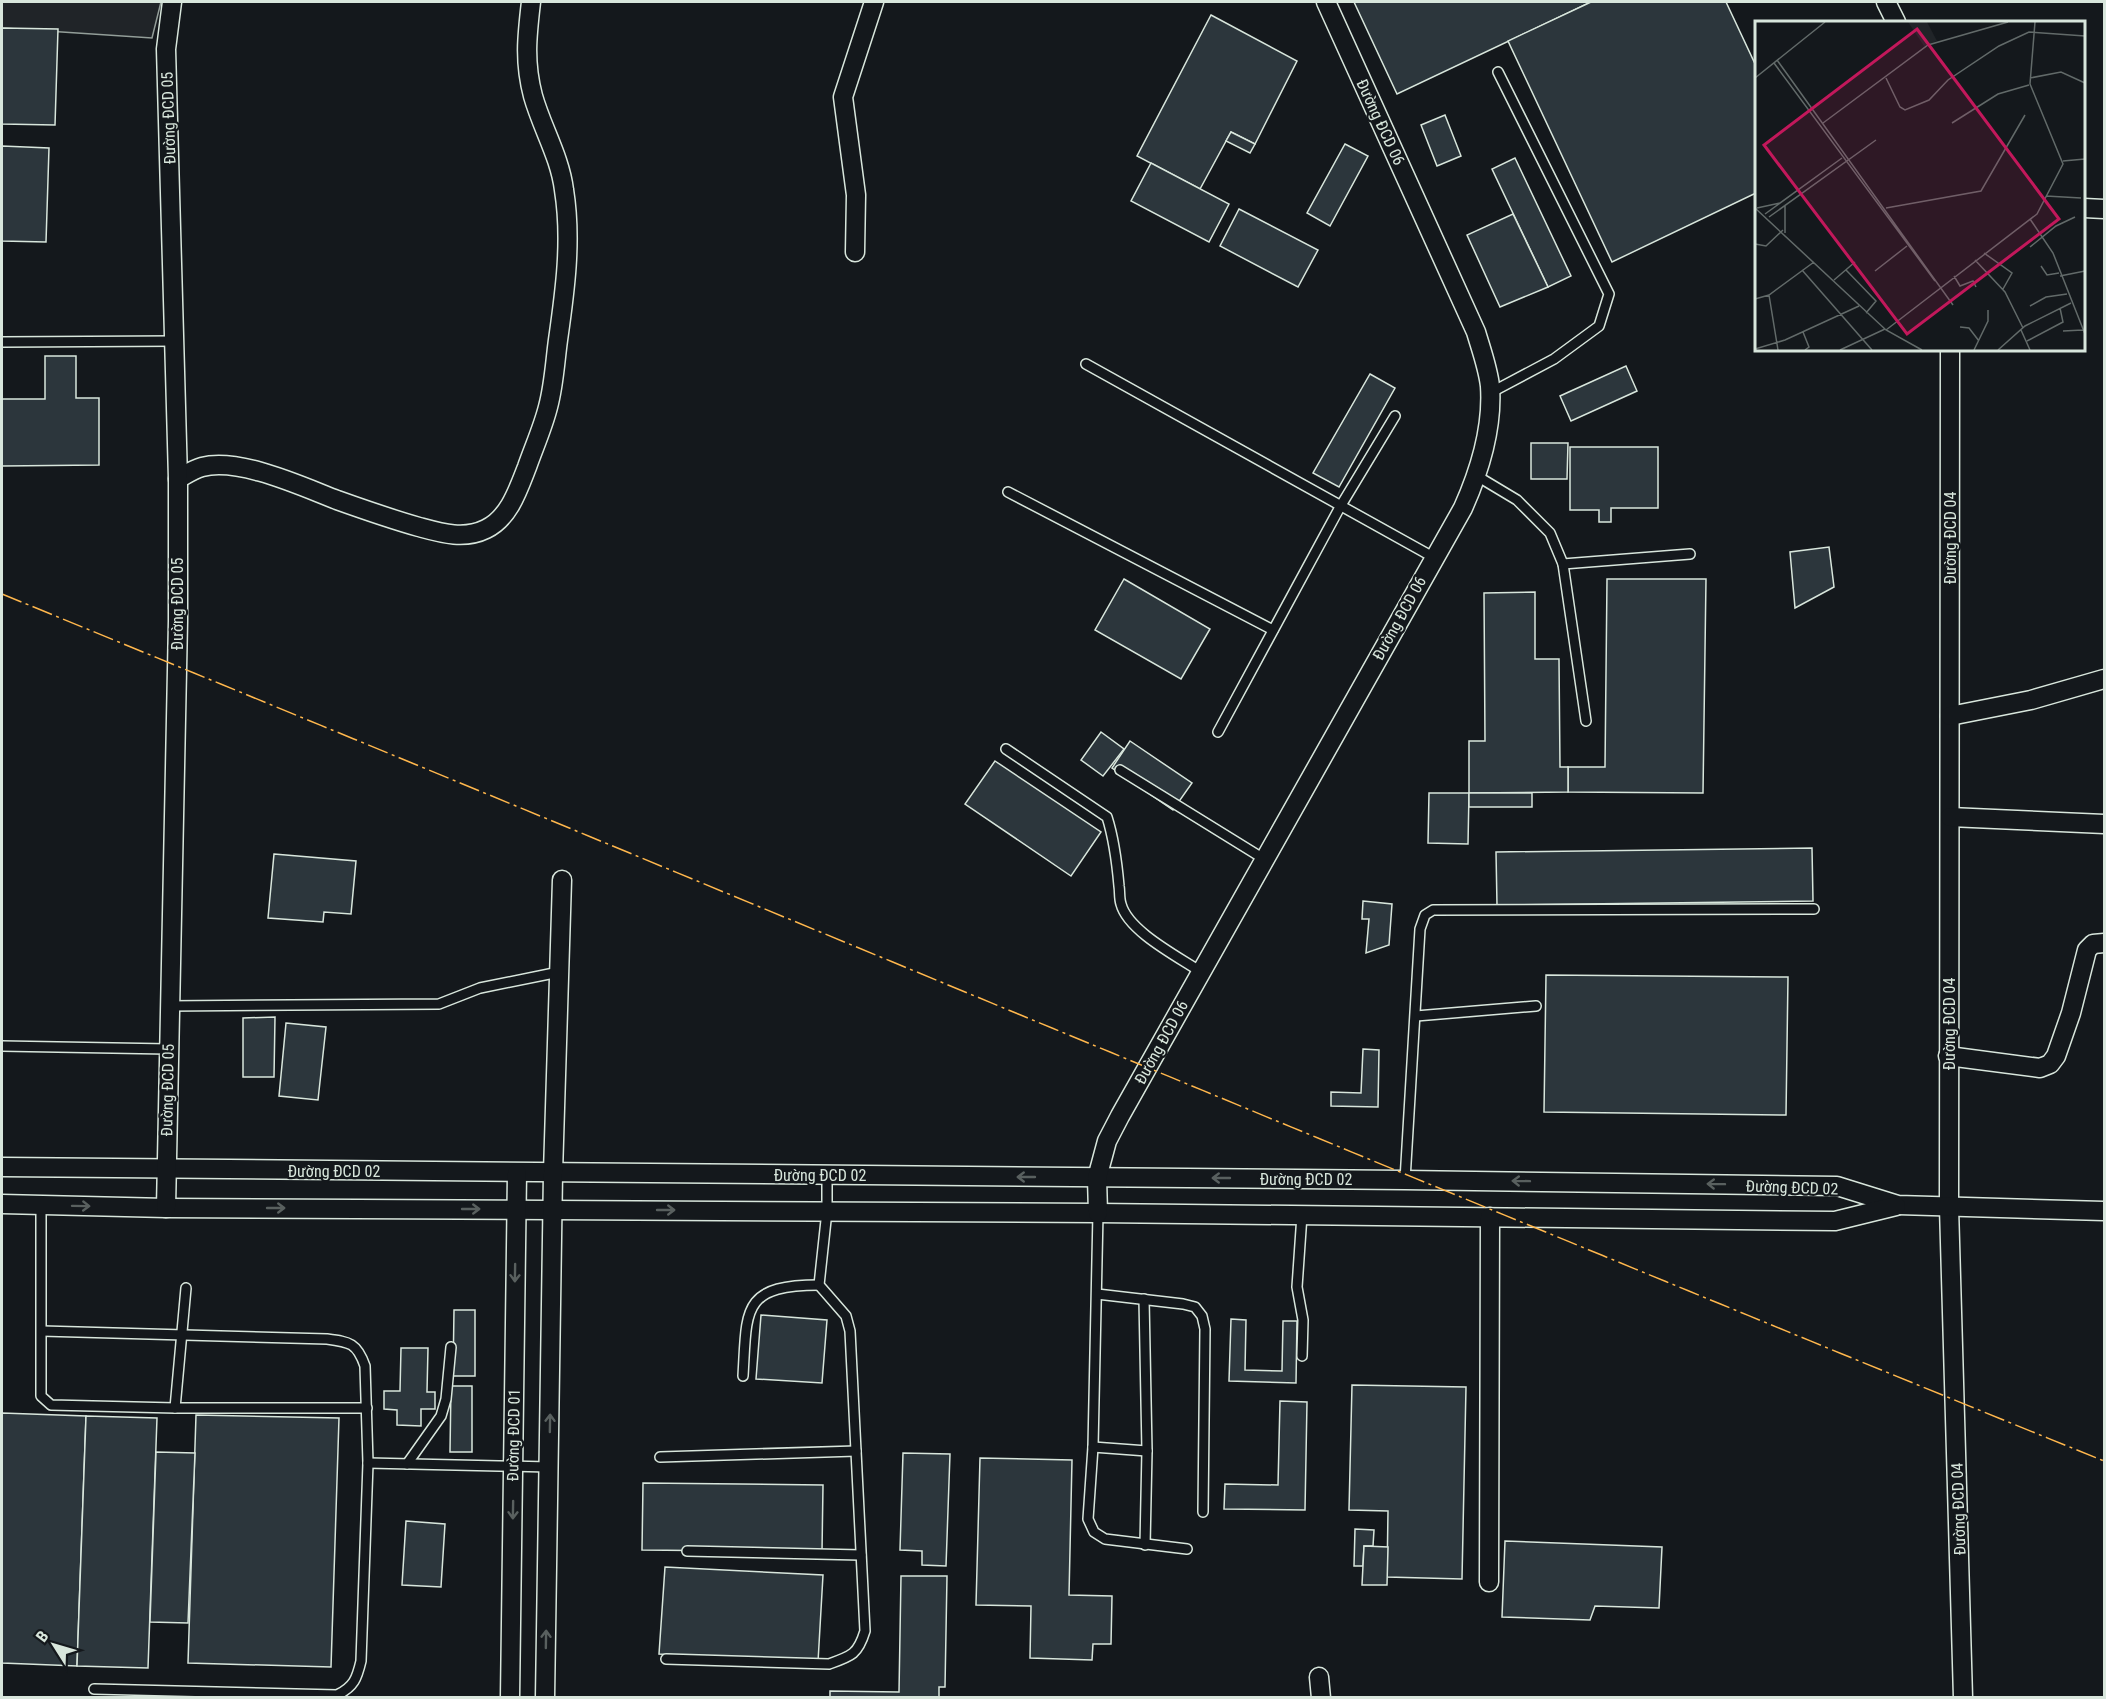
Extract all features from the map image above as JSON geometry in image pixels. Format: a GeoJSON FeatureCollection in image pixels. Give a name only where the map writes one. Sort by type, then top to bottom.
{"type":"FeatureCollection","features":[{"type":"Feature","properties":{"kind":"street","name":"Đường ĐCD 05"},"geometry":{"type":"LineString","coordinates":[[166,1208],[178,621],[178,479],[166,49],[172,2]]}},
{"type":"Feature","properties":{"kind":"street"},"geometry":{"type":"LineString","coordinates":[[178,479],[202,466],[245,469],[271,475],[387,518],[457,535],[473,534],[484,530],[499,521],[507,512],[523,477],[548,406],[565,289],[567,250],[565,192],[561,171],[534,98],[528,72],[525,49],[531,2]]}},
{"type":"Feature","properties":{"kind":"street"},"geometry":{"type":"LineString","coordinates":[[855,252],[856,195],[843,97],[874,2]]}},
{"type":"Feature","properties":{"kind":"street","name":"Đường ĐCD 06"},"geometry":{"type":"LineString","coordinates":[[1098,1213],[1097,1178],[1107,1141],[1463,508],[1477,477],[1486,440],[1490,410],[1490,384],[1476,332],[1326,2]]}},
{"type":"Feature","properties":{"kind":"street"},"geometry":{"type":"LineString","coordinates":[[1886,2],[1896,21]]}},
{"type":"Feature","properties":{"kind":"street"},"geometry":{"type":"LineString","coordinates":[[2085,208],[2104,209]]}},
{"type":"Feature","properties":{"kind":"street","name":"Đường ĐCD 04"},"geometry":{"type":"LineString","coordinates":[[1950,351],[1949,1207],[1963,1698]]}},
{"type":"Feature","properties":{"kind":"street"},"geometry":{"type":"LineString","coordinates":[[1950,716],[2031,700],[2104,679]]}},
{"type":"Feature","properties":{"kind":"street"},"geometry":{"type":"LineString","coordinates":[[1950,817],[2104,824]]}},
{"type":"Feature","properties":{"kind":"street"},"geometry":{"type":"LineString","coordinates":[[545,1698],[553,1173],[562,880]]}},
{"type":"Feature","properties":{"kind":"street"},"geometry":{"type":"LineString","coordinates":[[1948,1056],[2040,1068],[2050,1064],[2056,1056],[2067,1023],[2087,950],[2093,944],[2104,943]]}},
{"type":"Feature","properties":{"kind":"street","name":"Đường ĐCD 02"},"geometry":{"type":"LineString","coordinates":[[2,1167],[1837,1186],[1898,1205]]}},
{"type":"Feature","properties":{"kind":"street","name":"Đường ĐCD 01"},"geometry":{"type":"LineString","coordinates":[[510,1698],[517,1173]]}},
{"type":"Feature","properties":{"kind":"street","name":"Đường ĐCD 02"},"geometry":{"type":"LineString","coordinates":[[2,1204],[166,1208],[1098,1213],[1834,1221],[1898,1205]]}},
{"type":"Feature","properties":{"kind":"street"},"geometry":{"type":"LineString","coordinates":[[1898,1205],[2104,1211]]}},
{"type":"Feature","properties":{"kind":"street"},"geometry":{"type":"LineString","coordinates":[[1489,1582],[1490,1217]]}},
{"type":"Feature","properties":{"kind":"street"},"geometry":{"type":"LineString","coordinates":[[1319,1677],[1321,1698]]}},
{"type":"Feature","properties":{"kind":"lane"},"geometry":{"type":"LineString","coordinates":[[1490,393],[1554,359],[1599,326],[1609,294],[1498,72]]}},
{"type":"Feature","properties":{"kind":"lane"},"geometry":{"type":"LineString","coordinates":[[2,342],[175,341]]}},
{"type":"Feature","properties":{"kind":"lane"},"geometry":{"type":"LineString","coordinates":[[1086,364],[1434,558]]}},
{"type":"Feature","properties":{"kind":"lane"},"geometry":{"type":"LineString","coordinates":[[1218,732],[1340,507],[1395,416]]}},
{"type":"Feature","properties":{"kind":"lane"},"geometry":{"type":"LineString","coordinates":[[1477,477],[1517,500],[1550,533],[1563,564],[1586,721]]}},
{"type":"Feature","properties":{"kind":"lane"},"geometry":{"type":"LineString","coordinates":[[1008,492],[1273,630]]}},
{"type":"Feature","properties":{"kind":"lane"},"geometry":{"type":"LineString","coordinates":[[1563,564],[1690,554]]}},
{"type":"Feature","properties":{"kind":"lane"},"geometry":{"type":"LineString","coordinates":[[1006,748],[1107,817],[1120,887],[1120,902],[1125,915],[1135,928],[1201,972]]}},
{"type":"Feature","properties":{"kind":"lane"},"geometry":{"type":"LineString","coordinates":[[1120,770],[1264,859]]}},
{"type":"Feature","properties":{"kind":"lane"},"geometry":{"type":"LineString","coordinates":[[1405,1180],[1420,929],[1425,915],[1433,910],[1814,909]]}},
{"type":"Feature","properties":{"kind":"lane"},"geometry":{"type":"LineString","coordinates":[[169,1006],[439,1004],[480,988],[559,972]]}},
{"type":"Feature","properties":{"kind":"lane"},"geometry":{"type":"LineString","coordinates":[[1416,1016],[1536,1006]]}},
{"type":"Feature","properties":{"kind":"lane"},"geometry":{"type":"LineString","coordinates":[[2,1046],[168,1049]]}},
{"type":"Feature","properties":{"kind":"lane"},"geometry":{"type":"LineString","coordinates":[[666,1659],[829,1664],[848,1658],[860,1649],[865,1631],[850,1331],[846,1316],[819,1285],[827,1211],[827,1176]]}},
{"type":"Feature","properties":{"kind":"lane"},"geometry":{"type":"LineString","coordinates":[[41,1205],[41,1396],[51,1405],[175,1408],[367,1408]]}},
{"type":"Feature","properties":{"kind":"lane"},"geometry":{"type":"LineString","coordinates":[[1098,1213],[1093,1447],[1088,1519],[1094,1532],[1105,1539],[1187,1549]]}},
{"type":"Feature","properties":{"kind":"lane"},"geometry":{"type":"LineString","coordinates":[[1302,1215],[1297,1287],[1303,1320],[1302,1356]]}},
{"type":"Feature","properties":{"kind":"lane"},"geometry":{"type":"LineString","coordinates":[[743,1376],[747,1320],[752,1306],[760,1297],[772,1291],[796,1285],[819,1285]]}},
{"type":"Feature","properties":{"kind":"lane"},"geometry":{"type":"LineString","coordinates":[[175,1408],[186,1288]]}},
{"type":"Feature","properties":{"kind":"lane"},"geometry":{"type":"LineString","coordinates":[[1097,1294],[1195,1307],[1202,1316],[1205,1329],[1203,1512]]}},
{"type":"Feature","properties":{"kind":"lane"},"geometry":{"type":"LineString","coordinates":[[1144,1299],[1147,1451],[1145,1545]]}},
{"type":"Feature","properties":{"kind":"lane"},"geometry":{"type":"LineString","coordinates":[[42,1331],[327,1339],[346,1342],[360,1352],[365,1366],[368,1464],[361,1661],[358,1677],[349,1689],[337,1695],[94,1689]]}},
{"type":"Feature","properties":{"kind":"lane"},"geometry":{"type":"LineString","coordinates":[[407,1464],[441,1416],[446,1399],[452,1347]]}},
{"type":"Feature","properties":{"kind":"lane"},"geometry":{"type":"LineString","coordinates":[[1093,1447],[1147,1451]]}},
{"type":"Feature","properties":{"kind":"lane"},"geometry":{"type":"LineString","coordinates":[[660,1457],[856,1451]]}},
{"type":"Feature","properties":{"kind":"lane"},"geometry":{"type":"LineString","coordinates":[[368,1464],[549,1467]]}},
{"type":"Feature","properties":{"kind":"lane"},"geometry":{"type":"LineString","coordinates":[[687,1551],[861,1555]]}},
{"type":"Feature","properties":{"kind":"shaded area"},"geometry":{"type":"Polygon","coordinates":[[[2,2],[161,2],[152,38],[2,28],[2,2]]]}},
{"type":"Feature","properties":{"kind":"building"},"geometry":{"type":"Polygon","coordinates":[[[1354,2],[1591,2],[1397,94],[1354,2]]]}},
{"type":"Feature","properties":{"kind":"building"},"geometry":{"type":"Polygon","coordinates":[[[1591,2],[1726,2],[1755,64],[1755,193],[1612,262],[1508,41],[1591,2]]]}},
{"type":"Feature","properties":{"kind":"building"},"geometry":{"type":"Polygon","coordinates":[[[1211,15],[1297,61],[1255,144],[1231,132],[1200,189],[1137,156],[1211,15]]]}},
{"type":"Feature","properties":{"kind":"building"},"geometry":{"type":"Polygon","coordinates":[[[2,28],[58,29],[55,125],[2,124],[2,28]]]}},
{"type":"Feature","properties":{"kind":"building"},"geometry":{"type":"Polygon","coordinates":[[[1445,115],[1461,156],[1437,166],[1421,125],[1445,115]]]}},
{"type":"Feature","properties":{"kind":"building"},"geometry":{"type":"Polygon","coordinates":[[[1231,132],[1255,144],[1250,153],[1226,141],[1231,132]]]}},
{"type":"Feature","properties":{"kind":"building"},"geometry":{"type":"Polygon","coordinates":[[[1345,144],[1368,156],[1330,226],[1307,213],[1345,144]]]}},
{"type":"Feature","properties":{"kind":"building"},"geometry":{"type":"Polygon","coordinates":[[[2,146],[49,148],[46,242],[2,241],[2,146]]]}},
{"type":"Feature","properties":{"kind":"building"},"geometry":{"type":"Polygon","coordinates":[[[1515,158],[1571,276],[1548,287],[1492,169],[1515,158]]]}},
{"type":"Feature","properties":{"kind":"building"},"geometry":{"type":"Polygon","coordinates":[[[1151,163],[1229,204],[1209,242],[1131,201],[1151,163]]]}},
{"type":"Feature","properties":{"kind":"building"},"geometry":{"type":"Polygon","coordinates":[[[1239,209],[1318,250],[1298,287],[1220,246],[1239,209]]]}},
{"type":"Feature","properties":{"kind":"building"},"geometry":{"type":"Polygon","coordinates":[[[1513,214],[1548,287],[1500,307],[1467,235],[1513,214]]]}},
{"type":"Feature","properties":{"kind":"building"},"geometry":{"type":"Polygon","coordinates":[[[45,356],[76,356],[76,398],[99,398],[99,465],[2,466],[2,399],[45,399],[45,356]]]}},
{"type":"Feature","properties":{"kind":"building"},"geometry":{"type":"Polygon","coordinates":[[[1626,366],[1637,391],[1571,421],[1560,396],[1626,366]]]}},
{"type":"Feature","properties":{"kind":"building"},"geometry":{"type":"Polygon","coordinates":[[[1370,374],[1395,388],[1339,487],[1313,473],[1370,374]]]}},
{"type":"Feature","properties":{"kind":"building"},"geometry":{"type":"Polygon","coordinates":[[[1531,443],[1568,443],[1567,479],[1531,479],[1531,443]]]}},
{"type":"Feature","properties":{"kind":"building"},"geometry":{"type":"Polygon","coordinates":[[[1570,447],[1658,447],[1658,508],[1611,508],[1611,522],[1599,522],[1599,510],[1570,510],[1570,447]]]}},
{"type":"Feature","properties":{"kind":"building"},"geometry":{"type":"Polygon","coordinates":[[[1829,547],[1834,587],[1795,608],[1790,552],[1829,547]]]}},
{"type":"Feature","properties":{"kind":"building"},"geometry":{"type":"Polygon","coordinates":[[[1124,579],[1210,629],[1181,679],[1095,630],[1124,579]]]}},
{"type":"Feature","properties":{"kind":"building"},"geometry":{"type":"Polygon","coordinates":[[[1607,579],[1706,579],[1703,793],[1568,792],[1568,767],[1605,767],[1607,579]]]}},
{"type":"Feature","properties":{"kind":"building"},"geometry":{"type":"Polygon","coordinates":[[[1535,592],[1535,659],[1559,659],[1560,767],[1568,767],[1568,792],[1469,793],[1469,741],[1485,741],[1484,593],[1535,592]]]}},
{"type":"Feature","properties":{"kind":"building"},"geometry":{"type":"Polygon","coordinates":[[[1101,732],[1124,749],[1103,776],[1081,760],[1101,732]]]}},
{"type":"Feature","properties":{"kind":"building"},"geometry":{"type":"Polygon","coordinates":[[[1130,741],[1192,783],[1173,810],[1112,768],[1130,741]]]}},
{"type":"Feature","properties":{"kind":"building"},"geometry":{"type":"Polygon","coordinates":[[[995,761],[1101,832],[1071,876],[965,804],[995,761]]]}},
{"type":"Feature","properties":{"kind":"building"},"geometry":{"type":"Polygon","coordinates":[[[1429,793],[1469,793],[1468,844],[1428,843],[1429,793]]]}},
{"type":"Feature","properties":{"kind":"building"},"geometry":{"type":"Polygon","coordinates":[[[1469,793],[1532,793],[1532,807],[1469,807],[1469,793]]]}},
{"type":"Feature","properties":{"kind":"building"},"geometry":{"type":"Polygon","coordinates":[[[1812,848],[1813,901],[1497,905],[1496,852],[1812,848]]]}},
{"type":"Feature","properties":{"kind":"building"},"geometry":{"type":"Polygon","coordinates":[[[274,854],[356,861],[351,914],[324,912],[323,922],[268,918],[274,854]]]}},
{"type":"Feature","properties":{"kind":"building"},"geometry":{"type":"Polygon","coordinates":[[[1363,901],[1392,904],[1389,945],[1366,953],[1369,919],[1362,919],[1363,901]]]}},
{"type":"Feature","properties":{"kind":"building"},"geometry":{"type":"Polygon","coordinates":[[[1546,975],[1788,977],[1786,1115],[1544,1112],[1546,975]]]}},
{"type":"Feature","properties":{"kind":"building"},"geometry":{"type":"Polygon","coordinates":[[[275,1017],[274,1077],[243,1077],[243,1018],[275,1017]]]}},
{"type":"Feature","properties":{"kind":"building"},"geometry":{"type":"Polygon","coordinates":[[[286,1023],[326,1027],[318,1100],[279,1096],[286,1023]]]}},
{"type":"Feature","properties":{"kind":"building"},"geometry":{"type":"Polygon","coordinates":[[[1363,1049],[1379,1050],[1378,1107],[1331,1106],[1331,1092],[1361,1093],[1363,1049]]]}},
{"type":"Feature","properties":{"kind":"building"},"geometry":{"type":"Polygon","coordinates":[[[454,1310],[475,1310],[475,1376],[453,1376],[454,1310]]]}},
{"type":"Feature","properties":{"kind":"building"},"geometry":{"type":"Polygon","coordinates":[[[761,1315],[827,1320],[822,1383],[756,1379],[761,1315]]]}},
{"type":"Feature","properties":{"kind":"building"},"geometry":{"type":"Polygon","coordinates":[[[1231,1319],[1246,1320],[1245,1370],[1282,1371],[1283,1321],[1297,1321],[1296,1383],[1229,1381],[1231,1319]]]}},
{"type":"Feature","properties":{"kind":"building"},"geometry":{"type":"Polygon","coordinates":[[[401,1348],[428,1348],[427,1392],[435,1392],[435,1409],[421,1409],[421,1426],[397,1425],[397,1410],[384,1409],[384,1391],[400,1391],[401,1348]]]}},
{"type":"Feature","properties":{"kind":"building"},"geometry":{"type":"Polygon","coordinates":[[[1352,1385],[1466,1387],[1462,1579],[1387,1577],[1388,1511],[1349,1510],[1352,1385]]]}},
{"type":"Feature","properties":{"kind":"building"},"geometry":{"type":"Polygon","coordinates":[[[451,1386],[472,1386],[472,1452],[450,1452],[451,1386]]]}},
{"type":"Feature","properties":{"kind":"building"},"geometry":{"type":"Polygon","coordinates":[[[1280,1401],[1307,1402],[1305,1510],[1224,1509],[1225,1484],[1278,1485],[1280,1401]]]}},
{"type":"Feature","properties":{"kind":"building"},"geometry":{"type":"Polygon","coordinates":[[[2,1413],[86,1416],[77,1666],[2,1663],[2,1413]]]}},
{"type":"Feature","properties":{"kind":"building"},"geometry":{"type":"Polygon","coordinates":[[[196,1415],[339,1418],[331,1667],[188,1663],[196,1415]]]}},
{"type":"Feature","properties":{"kind":"building"},"geometry":{"type":"Polygon","coordinates":[[[86,1416],[157,1418],[148,1668],[77,1666],[86,1416]]]}},
{"type":"Feature","properties":{"kind":"building"},"geometry":{"type":"Polygon","coordinates":[[[156,1452],[195,1453],[188,1623],[150,1622],[156,1452]]]}},
{"type":"Feature","properties":{"kind":"building"},"geometry":{"type":"Polygon","coordinates":[[[903,1453],[950,1454],[946,1566],[922,1565],[922,1551],[900,1550],[903,1453]]]}},
{"type":"Feature","properties":{"kind":"building"},"geometry":{"type":"Polygon","coordinates":[[[980,1458],[1072,1460],[1069,1595],[1112,1596],[1111,1644],[1093,1644],[1092,1660],[1030,1658],[1031,1606],[976,1605],[980,1458]]]}},
{"type":"Feature","properties":{"kind":"building"},"geometry":{"type":"Polygon","coordinates":[[[643,1483],[823,1485],[822,1552],[642,1550],[643,1483]]]}},
{"type":"Feature","properties":{"kind":"building"},"geometry":{"type":"Polygon","coordinates":[[[406,1521],[445,1524],[441,1587],[402,1585],[406,1521]]]}},
{"type":"Feature","properties":{"kind":"building"},"geometry":{"type":"Polygon","coordinates":[[[1355,1529],[1374,1530],[1373,1546],[1364,1546],[1363,1566],[1354,1566],[1355,1529]]]}},
{"type":"Feature","properties":{"kind":"building"},"geometry":{"type":"Polygon","coordinates":[[[1505,1541],[1662,1547],[1659,1608],[1595,1606],[1590,1620],[1502,1617],[1505,1541]]]}},
{"type":"Feature","properties":{"kind":"building"},"geometry":{"type":"Polygon","coordinates":[[[1364,1546],[1388,1547],[1387,1585],[1362,1585],[1364,1546]]]}},
{"type":"Feature","properties":{"kind":"building"},"geometry":{"type":"Polygon","coordinates":[[[665,1567],[823,1575],[818,1662],[659,1654],[665,1567]]]}},
{"type":"Feature","properties":{"kind":"building"},"geometry":{"type":"Polygon","coordinates":[[[901,1576],[947,1576],[945,1687],[939,1687],[939,1697],[830,1698],[830,1691],[899,1692],[901,1576]]]}},
{"type":"Feature","properties":{"kind":"building"},"geometry":{"type":"Polygon","coordinates":[[[795,1697],[795,1698],[738,1698],[795,1697]]]}},
{"type":"Feature","properties":{"kind":"power"},"geometry":{"type":"LineString","coordinates":[[2,594],[2104,1461]]}}]}
